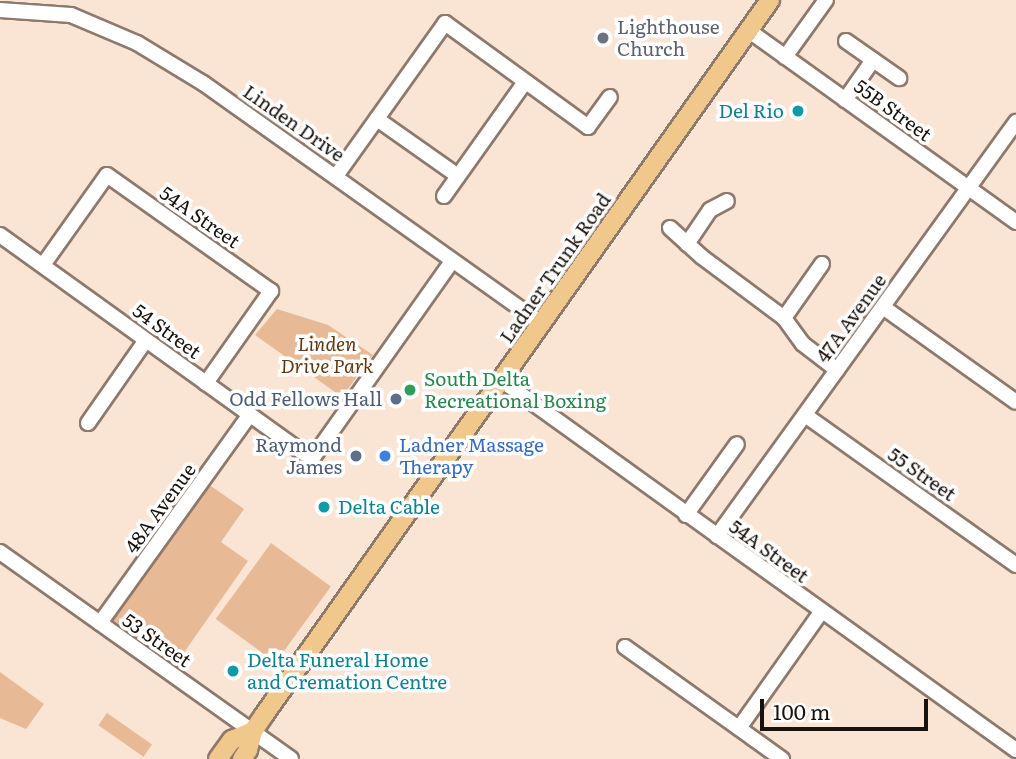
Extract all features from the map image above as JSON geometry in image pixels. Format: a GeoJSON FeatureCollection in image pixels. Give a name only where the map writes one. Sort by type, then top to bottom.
{"type":"FeatureCollection","features":[{"type":"Feature","properties":{"kind":"main road","name":"Ladner Trunk Road"},"geometry":{"type":"LineString","coordinates":[[242,759],[248,750],[253,731],[770,0]]}},
{"type":"Feature","properties":{"kind":"main road","name":"Ladner Trunk Road"},"geometry":{"type":"LineString","coordinates":[[219,759],[232,740],[253,731]]}},
{"type":"Feature","properties":{"kind":"street"},"geometry":{"type":"LineString","coordinates":[[785,57],[826,0]]}},
{"type":"Feature","properties":{"kind":"street","name":"Linden Drive"},"geometry":{"type":"LineString","coordinates":[[0,10],[27,5],[71,15],[137,43],[203,83],[541,324]]}},
{"type":"Feature","properties":{"kind":"street"},"geometry":{"type":"LineString","coordinates":[[336,176],[445,23],[588,127],[610,97]]}},
{"type":"Feature","properties":{"kind":"street","name":"55B Street"},"geometry":{"type":"LineString","coordinates":[[748,30],[1016,222]]}},
{"type":"Feature","properties":{"kind":"street"},"geometry":{"type":"LineString","coordinates":[[846,41],[899,78]]}},
{"type":"Feature","properties":{"kind":"street"},"geometry":{"type":"LineString","coordinates":[[845,100],[873,60]]}},
{"type":"Feature","properties":{"kind":"street"},"geometry":{"type":"LineString","coordinates":[[444,196],[525,82]]}},
{"type":"Feature","properties":{"kind":"street"},"geometry":{"type":"LineString","coordinates":[[377,119],[458,176]]}},
{"type":"Feature","properties":{"kind":"street","name":"47A Avenue"},"geometry":{"type":"LineString","coordinates":[[717,536],[1016,122]]}},
{"type":"Feature","properties":{"kind":"street","name":"54A Street"},"geometry":{"type":"LineString","coordinates":[[43,265],[107,175],[271,291],[206,383]]}},
{"type":"Feature","properties":{"kind":"street"},"geometry":{"type":"LineString","coordinates":[[687,244],[710,210],[727,201]]}},
{"type":"Feature","properties":{"kind":"street"},"geometry":{"type":"LineString","coordinates":[[670,228],[784,318],[803,344],[837,370]]}},
{"type":"Feature","properties":{"kind":"street","name":"54 Street"},"geometry":{"type":"LineString","coordinates":[[0,235],[312,459],[452,261]]}},
{"type":"Feature","properties":{"kind":"street"},"geometry":{"type":"LineString","coordinates":[[784,318],[822,264]]}},
{"type":"Feature","properties":{"kind":"street"},"geometry":{"type":"LineString","coordinates":[[883,307],[1016,402]]}},
{"type":"Feature","properties":{"kind":"street"},"geometry":{"type":"LineString","coordinates":[[88,423],[146,340]]}},
{"type":"Feature","properties":{"kind":"street","name":"54A Street"},"geometry":{"type":"LineString","coordinates":[[501,380],[1016,750]]}},
{"type":"Feature","properties":{"kind":"street","name":"48A Avenue"},"geometry":{"type":"LineString","coordinates":[[100,623],[250,414]]}},
{"type":"Feature","properties":{"kind":"street","name":"55 Street"},"geometry":{"type":"LineString","coordinates":[[805,415],[1016,565]]}},
{"type":"Feature","properties":{"kind":"street"},"geometry":{"type":"LineString","coordinates":[[686,515],[737,444]]}},
{"type":"Feature","properties":{"kind":"street","name":"53 Street"},"geometry":{"type":"LineString","coordinates":[[0,552],[291,759]]}},
{"type":"Feature","properties":{"kind":"street"},"geometry":{"type":"LineString","coordinates":[[739,728],[821,612]]}},
{"type":"Feature","properties":{"kind":"street"},"geometry":{"type":"LineString","coordinates":[[625,647],[782,759]]}},
{"type":"Feature","properties":{"kind":"green space","name":"Linden Drive Park"},"geometry":{"type":"Polygon","coordinates":[[[277,309],[328,325],[373,355],[342,397],[255,335],[277,309]]]}},
{"type":"Feature","properties":{"kind":"green space"},"geometry":{"type":"Polygon","coordinates":[[[208,484],[244,509],[221,542],[248,561],[176,664],[113,620],[208,484]]]}},
{"type":"Feature","properties":{"kind":"green space"},"geometry":{"type":"Polygon","coordinates":[[[271,543],[331,586],[276,663],[216,619],[271,543]]]}},
{"type":"Feature","properties":{"kind":"green space"},"geometry":{"type":"Polygon","coordinates":[[[0,672],[44,704],[26,729],[0,718],[0,672]]]}},
{"type":"Feature","properties":{"kind":"green space"},"geometry":{"type":"Polygon","coordinates":[[[107,713],[152,745],[143,757],[98,725],[107,713]]]}},
{"type":"Feature","properties":{"kind":"place","name":"Lighthouse Church"},"geometry":{"type":"Point","coordinates":[603,38]}},
{"type":"Feature","properties":{"kind":"place","name":"Del Rio"},"geometry":{"type":"Point","coordinates":[798,111]}},
{"type":"Feature","properties":{"kind":"place","name":"South Delta Recreational Boxing"},"geometry":{"type":"Point","coordinates":[410,390]}},
{"type":"Feature","properties":{"kind":"place","name":"Odd Fellows Hall"},"geometry":{"type":"Point","coordinates":[396,399]}},
{"type":"Feature","properties":{"kind":"place","name":"Raymond James"},"geometry":{"type":"Point","coordinates":[356,456]}},
{"type":"Feature","properties":{"kind":"place","name":"Ladner Massage Therapy"},"geometry":{"type":"Point","coordinates":[385,456]}},
{"type":"Feature","properties":{"kind":"place","name":"Delta Cable"},"geometry":{"type":"Point","coordinates":[324,507]}},
{"type":"Feature","properties":{"kind":"place","name":"Delta Funeral Home and Cremation Centre"},"geometry":{"type":"Point","coordinates":[233,671]}}]}
